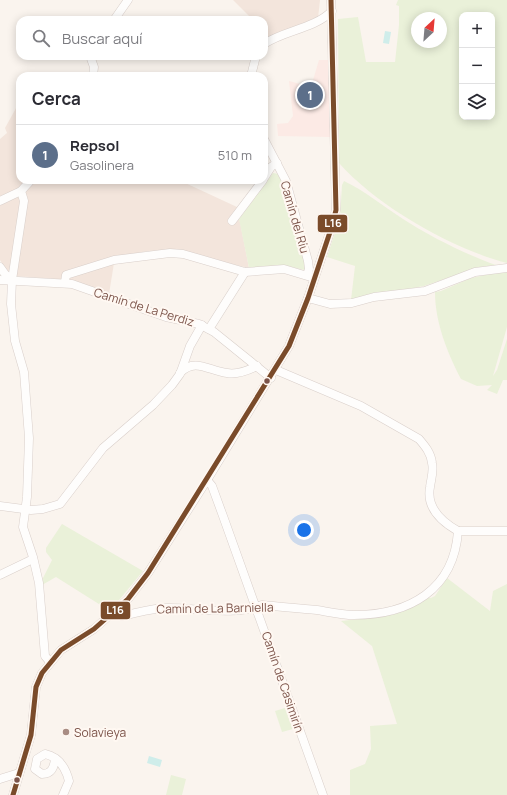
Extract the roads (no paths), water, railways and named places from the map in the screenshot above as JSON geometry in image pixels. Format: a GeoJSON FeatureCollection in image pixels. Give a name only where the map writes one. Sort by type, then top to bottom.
{"type":"FeatureCollection","features":[{"type":"Feature","properties":{"kind":"street"},"geometry":{"type":"LineString","coordinates":[[117,16],[128,0]]}},
{"type":"Feature","properties":{"kind":"street"},"geometry":{"type":"LineString","coordinates":[[13,795],[15,777],[31,735],[36,687],[42,673],[61,650],[94,629],[128,599],[148,572],[207,480],[290,346],[308,298],[311,276],[332,226],[336,210],[331,0]]}},
{"type":"Feature","properties":{"kind":"street"},"geometry":{"type":"LineString","coordinates":[[268,42],[288,32],[319,21],[332,11]]}},
{"type":"Feature","properties":{"kind":"street"},"geometry":{"type":"LineString","coordinates":[[91,60],[94,67],[93,72]]}},
{"type":"Feature","properties":{"kind":"street"},"geometry":{"type":"LineString","coordinates":[[252,72],[255,60]]}},
{"type":"Feature","properties":{"kind":"street","name":"Camín del Ríu"},"geometry":{"type":"LineString","coordinates":[[268,147],[286,181],[311,276]]}},
{"type":"Feature","properties":{"kind":"street"},"geometry":{"type":"LineString","coordinates":[[268,172],[271,167],[276,164]]}},
{"type":"Feature","properties":{"kind":"street"},"geometry":{"type":"LineString","coordinates":[[0,201],[20,191],[28,184]]}},
{"type":"Feature","properties":{"kind":"street"},"geometry":{"type":"LineString","coordinates":[[232,221],[259,184]]}},
{"type":"Feature","properties":{"kind":"street"},"geometry":{"type":"LineString","coordinates":[[20,191],[24,201],[24,208],[12,280],[12,317],[15,341],[24,372],[29,438],[24,534],[33,558],[41,595],[45,656],[50,662]]}},
{"type":"Feature","properties":{"kind":"street"},"geometry":{"type":"LineString","coordinates":[[65,282],[66,274],[114,260],[159,253],[182,254],[246,272],[284,269],[311,276]]}},
{"type":"Feature","properties":{"kind":"street"},"geometry":{"type":"LineString","coordinates":[[0,267],[12,280]]}},
{"type":"Feature","properties":{"kind":"street"},"geometry":{"type":"LineString","coordinates":[[308,298],[330,304],[352,303],[374,297],[425,291],[475,272],[507,268]]}},
{"type":"Feature","properties":{"kind":"street"},"geometry":{"type":"LineString","coordinates":[[180,374],[190,346],[206,327],[246,272]]}},
{"type":"Feature","properties":{"kind":"street","name":"Camín de La Perdiz"},"geometry":{"type":"LineString","coordinates":[[0,280],[65,282],[166,317],[206,327],[271,378]]}},
{"type":"Feature","properties":{"kind":"street"},"geometry":{"type":"LineString","coordinates":[[0,506],[25,509],[43,509],[60,504],[103,448],[164,395],[184,369],[193,365],[203,365],[231,373],[260,369],[260,395]]}},
{"type":"Feature","properties":{"kind":"street"},"geometry":{"type":"LineString","coordinates":[[276,370],[361,406],[419,438],[429,452],[432,463],[429,494],[432,508],[443,521],[458,531],[507,531]]}},
{"type":"Feature","properties":{"kind":"street","name":"Camín de Casimirín"},"geometry":{"type":"LineString","coordinates":[[207,480],[212,486],[257,607],[323,795]]}},
{"type":"Feature","properties":{"kind":"street","name":"Camín de La Barniella"},"geometry":{"type":"LineString","coordinates":[[115,611],[122,616],[157,609],[197,611],[252,609],[262,605],[353,615],[385,612],[410,604],[432,589],[446,574],[451,565],[458,531]]}},
{"type":"Feature","properties":{"kind":"street"},"geometry":{"type":"LineString","coordinates":[[0,575],[33,558]]}},
{"type":"Feature","properties":{"kind":"street"},"geometry":{"type":"LineString","coordinates":[[55,759],[62,765],[68,779],[68,784],[63,795]]}},
{"type":"Feature","properties":{"kind":"street"},"geometry":{"type":"LineString","coordinates":[[0,779],[15,777]]}},
{"type":"Feature","properties":{"kind":"water"},"geometry":{"type":"Polygon","coordinates":[[[385,31],[391,32],[389,44],[383,43],[385,31]]]}},
{"type":"Feature","properties":{"kind":"water"},"geometry":{"type":"Polygon","coordinates":[[[149,756],[162,760],[160,767],[147,763],[149,756]]]}},
{"type":"Feature","properties":{"kind":"place","name":"Repsol"},"geometry":{"type":"Point","coordinates":[310,95]}},
{"type":"Feature","properties":{"kind":"place","name":"Solavieya"},"geometry":{"type":"Point","coordinates":[66,732]}}]}
